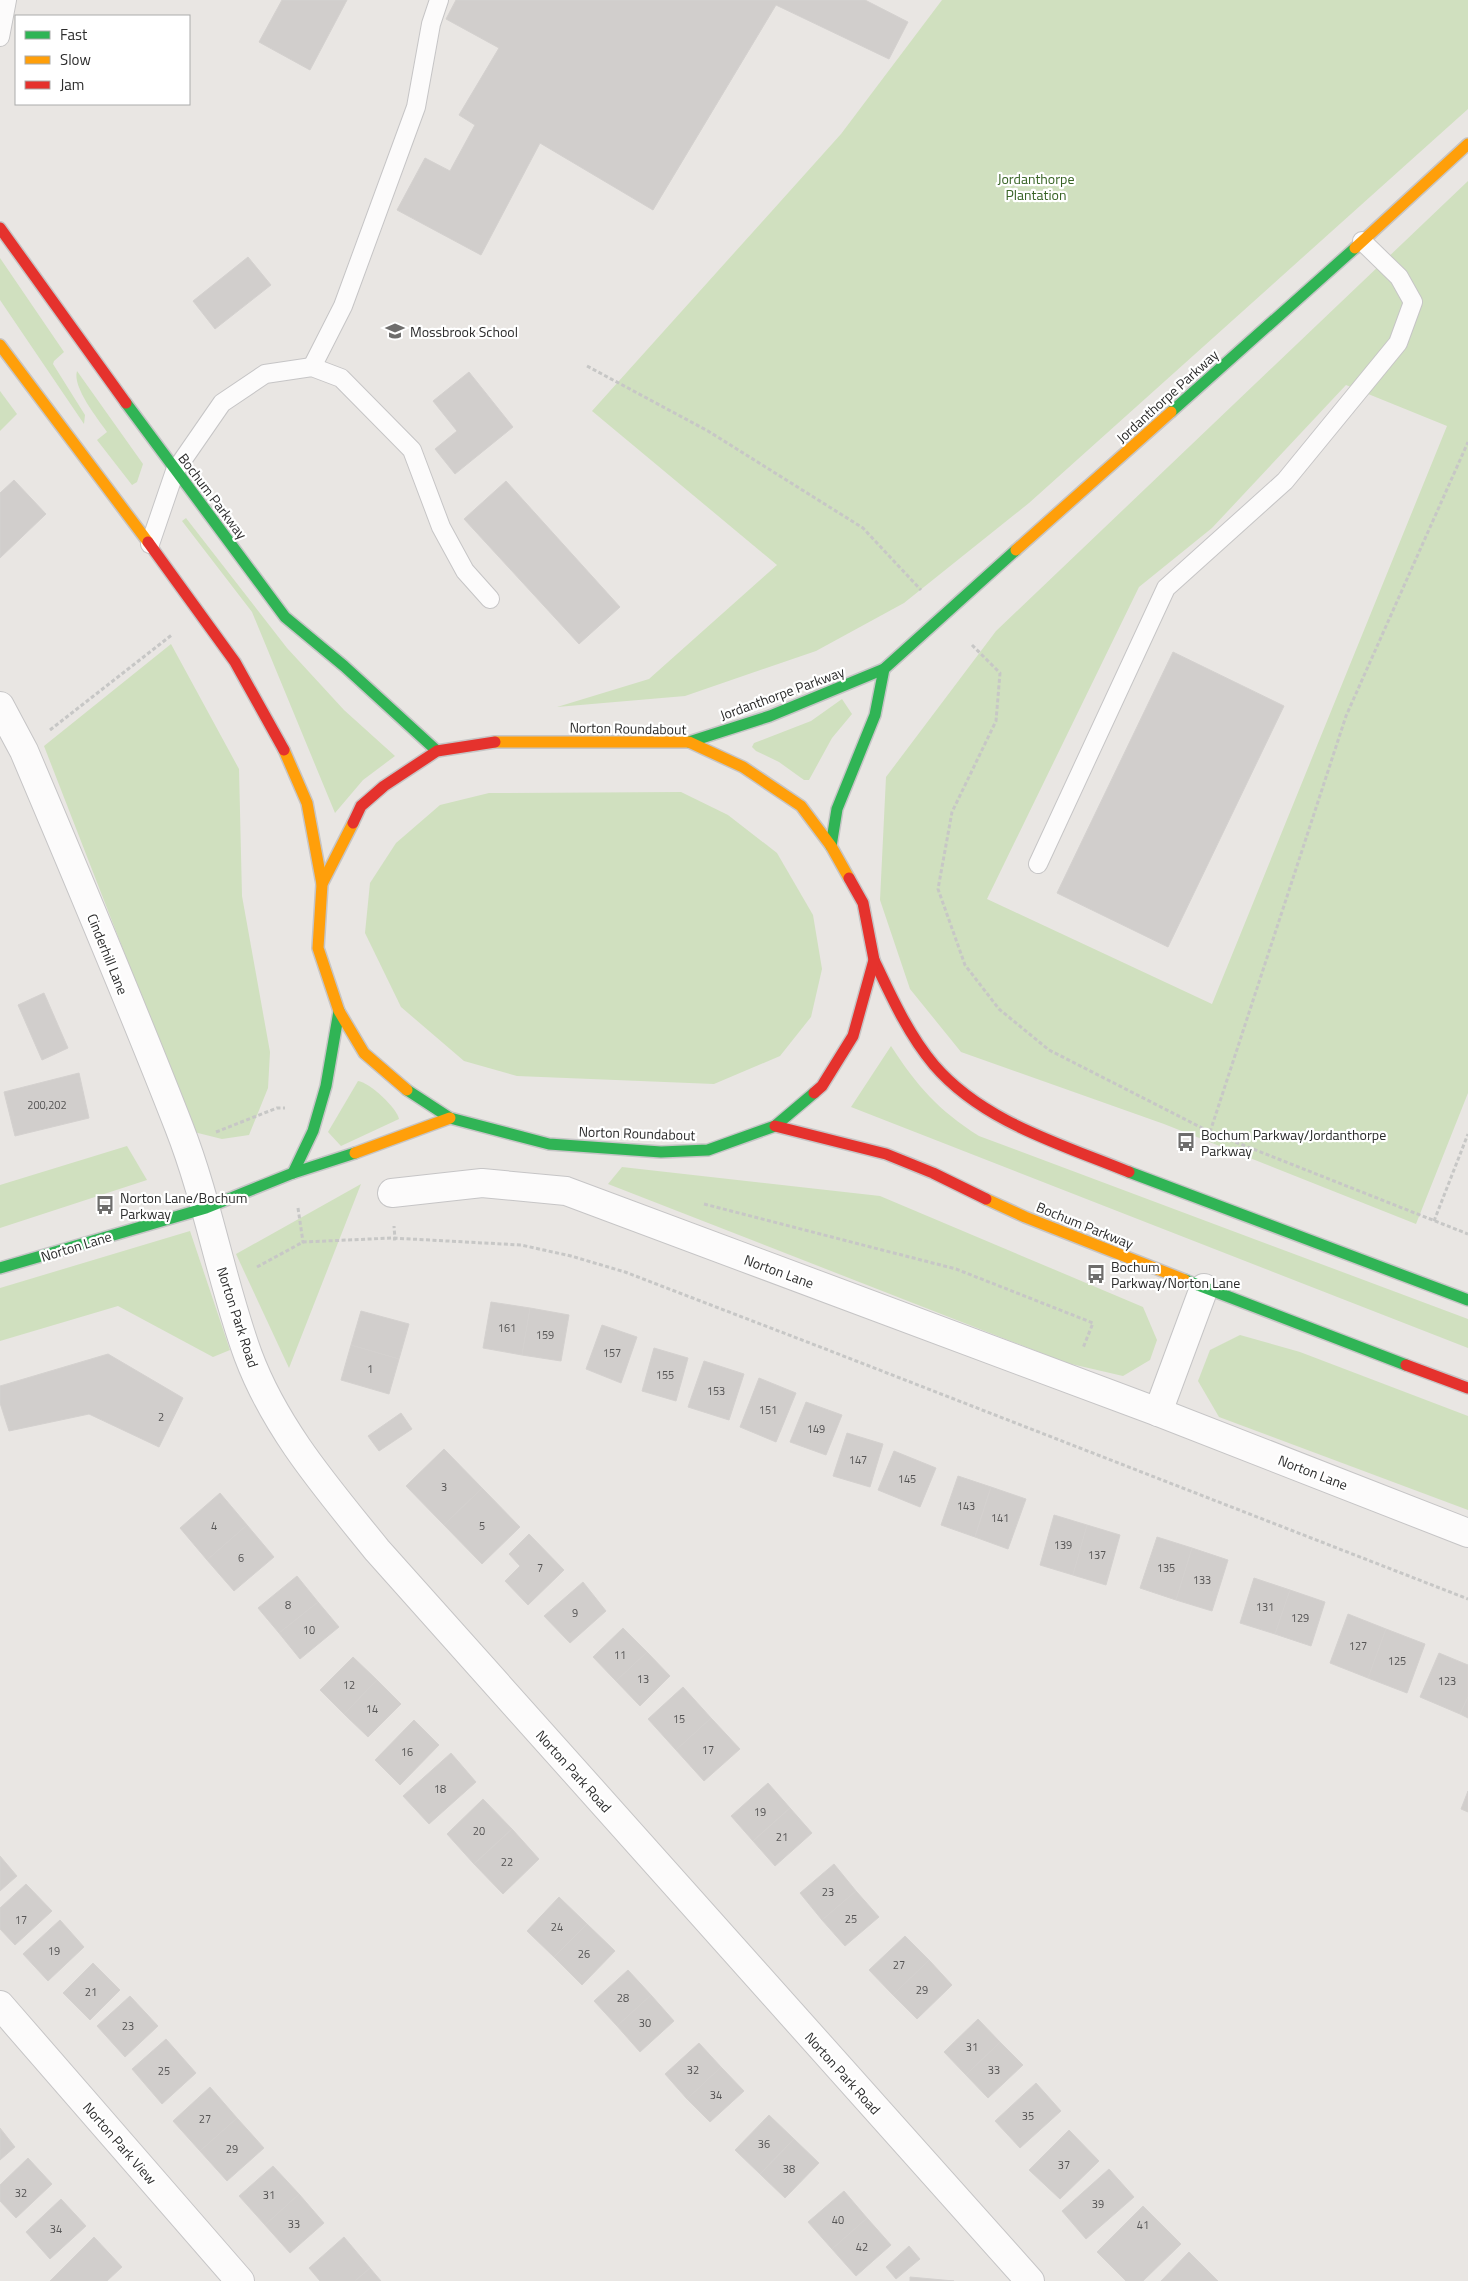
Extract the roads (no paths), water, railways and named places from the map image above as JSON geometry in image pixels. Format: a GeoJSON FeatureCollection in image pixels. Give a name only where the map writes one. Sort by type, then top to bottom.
{"type":"FeatureCollection","features":[{"type":"Feature","properties":{"kind":"main road","name":"Jordanthorpe Parkway"},"geometry":{"type":"LineString","coordinates":[[688,742],[770,716],[884,669],[1468,144]]}},
{"type":"Feature","properties":{"kind":"main road","name":"Bochum Parkway"},"geometry":{"type":"LineString","coordinates":[[0,228],[176,471],[286,617],[344,666],[437,750]]}},
{"type":"Feature","properties":{"kind":"main road"},"geometry":{"type":"LineString","coordinates":[[0,345],[192,600],[235,662],[278,737],[307,803],[322,884]]}},
{"type":"Feature","properties":{"kind":"main road"},"geometry":{"type":"LineString","coordinates":[[831,846],[837,810],[875,715],[884,669]]}},
{"type":"Feature","properties":{"kind":"main road","name":"Norton Roundabout"},"geometry":{"type":"LineString","coordinates":[[495,742],[688,742],[743,767],[778,789],[800,806],[831,846],[863,903],[874,960],[853,1036],[822,1086],[775,1126],[708,1150],[661,1152],[549,1144],[450,1118],[398,1085],[364,1053],[339,1011],[318,948],[322,884],[361,806],[384,786],[437,750],[495,742]]}},
{"type":"Feature","properties":{"kind":"main road"},"geometry":{"type":"LineString","coordinates":[[874,960],[901,1016],[926,1054],[946,1078],[970,1099],[1020,1127],[1170,1189],[1468,1300]]}},
{"type":"Feature","properties":{"kind":"main road"},"geometry":{"type":"LineString","coordinates":[[293,1173],[316,1122],[326,1086],[339,1011]]}},
{"type":"Feature","properties":{"kind":"main road","name":"Norton Lane"},"geometry":{"type":"LineString","coordinates":[[0,1268],[206,1208],[293,1173],[375,1148],[450,1118]]}},
{"type":"Feature","properties":{"kind":"main road","name":"Bochum Parkway"},"geometry":{"type":"LineString","coordinates":[[775,1126],[797,1134],[839,1142],[901,1159],[1022,1216],[1204,1288],[1468,1388]]}},
{"type":"Feature","properties":{"kind":"street","name":"Cinderhill Lane"},"geometry":{"type":"LineString","coordinates":[[0,706],[24,751],[180,1128],[206,1208]]}},
{"type":"Feature","properties":{"kind":"street","name":"Norton Lane"},"geometry":{"type":"LineString","coordinates":[[392,1193],[482,1183],[566,1191],[1158,1412],[1468,1532]]}},
{"type":"Feature","properties":{"kind":"street","name":"Norton Park Road"},"geometry":{"type":"LineString","coordinates":[[206,1208],[249,1356],[279,1420],[308,1464],[397,1572],[1030,2281]]}},
{"type":"Feature","properties":{"kind":"street"},"geometry":{"type":"LineString","coordinates":[[1158,1412],[1204,1288]]}},
{"type":"Feature","properties":{"kind":"street","name":"Norton Park View"},"geometry":{"type":"LineString","coordinates":[[0,2006],[240,2281]]}},
{"type":"Feature","properties":{"kind":"lane"},"geometry":{"type":"LineString","coordinates":[[0,37],[7,0]]}},
{"type":"Feature","properties":{"kind":"lane"},"geometry":{"type":"LineString","coordinates":[[312,367],[343,306],[416,106],[431,24],[439,0]]}},
{"type":"Feature","properties":{"kind":"lane"},"geometry":{"type":"LineString","coordinates":[[1038,864],[1166,588],[1284,481],[1398,343],[1413,302],[1399,277],[1362,241]]}},
{"type":"Feature","properties":{"kind":"lane"},"geometry":{"type":"LineString","coordinates":[[150,544],[176,471],[222,404],[265,374],[312,367],[341,378],[412,450],[441,527],[465,571],[490,599]]}},
{"type":"Feature","properties":{"kind":"place","name":"Mossbrook School"},"geometry":{"type":"Point","coordinates":[395,331]}},
{"type":"Feature","properties":{"kind":"place","name":"Bochum Parkway/Jordanthorpe Parkway"},"geometry":{"type":"Point","coordinates":[1186,1142]}},
{"type":"Feature","properties":{"kind":"place","name":"Norton Lane/Bochum Parkway"},"geometry":{"type":"Point","coordinates":[105,1205]}},
{"type":"Feature","properties":{"kind":"place","name":"Bochum Parkway/Norton Lane"},"geometry":{"type":"Point","coordinates":[1096,1274]}},
{"type":"Feature","properties":{"kind":"park label","name":"Jordanthorpe Plantation"},"geometry":{"type":"Point","coordinates":[1036,186]}}]}
